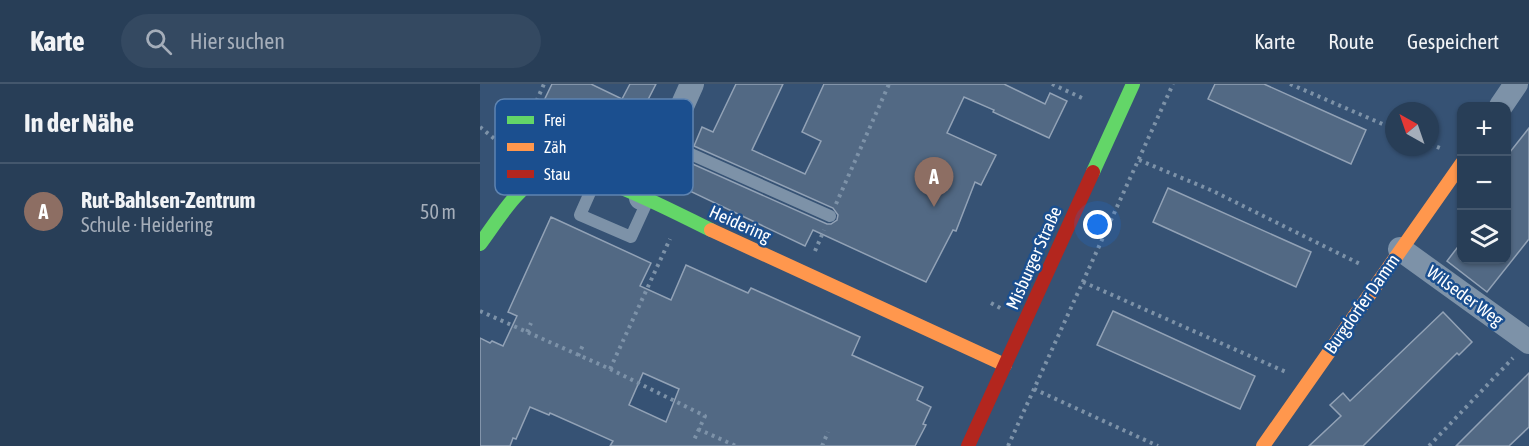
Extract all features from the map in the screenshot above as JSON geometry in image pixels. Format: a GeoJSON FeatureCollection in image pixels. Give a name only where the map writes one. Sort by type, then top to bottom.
{"type":"FeatureCollection","features":[{"type":"Feature","properties":{"kind":"street"},"geometry":{"type":"LineString","coordinates":[[685,99],[692,84]]}},
{"type":"Feature","properties":{"kind":"street","name":"Misburger Straße"},"geometry":{"type":"LineString","coordinates":[[968,446],[1133,84]]}},
{"type":"Feature","properties":{"kind":"street"},"geometry":{"type":"LineString","coordinates":[[1504,102],[1516,84]]}},
{"type":"Feature","properties":{"kind":"street","name":"Burgdorfer Damm"},"geometry":{"type":"LineString","coordinates":[[1263,446],[1457,169]]}},
{"type":"Feature","properties":{"kind":"street","name":"Heidering"},"geometry":{"type":"LineString","coordinates":[[480,244],[520,195]]}},
{"type":"Feature","properties":{"kind":"street","name":"Heidering"},"geometry":{"type":"LineString","coordinates":[[633,195],[806,272],[1005,365]]}},
{"type":"Feature","properties":{"kind":"street"},"geometry":{"type":"LineString","coordinates":[[644,200],[646,195]]}},
{"type":"Feature","properties":{"kind":"street","name":"Wilseder Weg"},"geometry":{"type":"LineString","coordinates":[[1400,249],[1529,342]]}},
{"type":"Feature","properties":{"kind":"lane"},"geometry":{"type":"LineString","coordinates":[[693,155],[830,216]]}},
{"type":"Feature","properties":{"kind":"lane"},"geometry":{"type":"LineString","coordinates":[[589,195],[580,215],[631,237],[644,200]]}},
{"type":"Feature","properties":{"kind":"path"},"geometry":{"type":"LineString","coordinates":[[537,99],[544,84]]}},
{"type":"Feature","properties":{"kind":"path"},"geometry":{"type":"LineString","coordinates":[[806,272],[889,84]]}},
{"type":"Feature","properties":{"kind":"path"},"geometry":{"type":"LineString","coordinates":[[1052,84],[1082,98]]}},
{"type":"Feature","properties":{"kind":"path"},"geometry":{"type":"LineString","coordinates":[[1008,446],[1173,84]]}},
{"type":"Feature","properties":{"kind":"path"},"geometry":{"type":"LineString","coordinates":[[1290,84],[1385,125]]}},
{"type":"Feature","properties":{"kind":"path"},"geometry":{"type":"LineString","coordinates":[[480,127],[495,139]]}},
{"type":"Feature","properties":{"kind":"path"},"geometry":{"type":"LineString","coordinates":[[1138,160],[1213,191],[1382,275]]}},
{"type":"Feature","properties":{"kind":"path"},"geometry":{"type":"LineString","coordinates":[[610,369],[680,216]]}},
{"type":"Feature","properties":{"kind":"path"},"geometry":{"type":"LineString","coordinates":[[1083,282],[1308,381]]}},
{"type":"Feature","properties":{"kind":"path"},"geometry":{"type":"LineString","coordinates":[[480,311],[610,369],[705,416],[694,440]]}},
{"type":"Feature","properties":{"kind":"path"},"geometry":{"type":"LineString","coordinates":[[527,332],[531,323]]}},
{"type":"Feature","properties":{"kind":"path"},"geometry":{"type":"LineString","coordinates":[[1429,446],[1529,342]]}},
{"type":"Feature","properties":{"kind":"path"},"geometry":{"type":"LineString","coordinates":[[578,356],[583,345]]}},
{"type":"Feature","properties":{"kind":"path"},"geometry":{"type":"LineString","coordinates":[[1034,389],[1158,446]]}},
{"type":"Feature","properties":{"kind":"path"},"geometry":{"type":"LineString","coordinates":[[698,429],[736,446]]}},
{"type":"Feature","properties":{"kind":"path"},"geometry":{"type":"LineString","coordinates":[[822,446],[828,432]]}},
{"type":"Feature","properties":{"kind":"building"},"geometry":{"type":"Polygon","coordinates":[[[552,84],[591,84],[622,99],[545,99],[552,84]]]}},
{"type":"Feature","properties":{"kind":"building"},"geometry":{"type":"Polygon","coordinates":[[[630,84],[656,84],[648,99],[622,99],[630,84]]]}},
{"type":"Feature","properties":{"kind":"building"},"geometry":{"type":"Polygon","coordinates":[[[736,84],[783,84],[752,150],[805,174],[821,141],[802,132],[824,84],[1004,84],[1045,104],[1050,93],[1067,101],[1049,138],[964,97],[947,133],[996,155],[981,185],[975,182],[956,231],[953,230],[926,282],[813,230],[805,246],[693,193],[693,164],[827,224],[837,220],[838,215],[833,208],[694,146],[702,127],[713,132],[736,84]]]}},
{"type":"Feature","properties":{"kind":"building"},"geometry":{"type":"Polygon","coordinates":[[[1215,84],[1264,84],[1366,130],[1351,164],[1208,99],[1215,84]]]}},
{"type":"Feature","properties":{"kind":"building"},"geometry":{"type":"Polygon","coordinates":[[[1529,128],[1529,239],[1511,262],[1511,156],[1511,151],[1529,128]]]}},
{"type":"Feature","properties":{"kind":"building"},"geometry":{"type":"Polygon","coordinates":[[[1168,188],[1311,252],[1296,287],[1153,222],[1168,188]]]}},
{"type":"Feature","properties":{"kind":"building"},"geometry":{"type":"Polygon","coordinates":[[[551,217],[651,263],[640,286],[671,300],[686,265],[748,293],[751,288],[860,337],[852,355],[923,387],[917,400],[931,407],[923,424],[926,425],[915,446],[610,446],[613,441],[550,413],[549,415],[530,407],[516,439],[513,438],[510,446],[480,446],[480,338],[503,346],[517,316],[508,312],[551,217]],[[643,373],[629,405],[666,422],[679,389],[643,373]]]}},
{"type":"Feature","properties":{"kind":"building"},"geometry":{"type":"Polygon","coordinates":[[[1457,248],[1457,264],[1509,264],[1487,292],[1447,261],[1457,248]]]}},
{"type":"Feature","properties":{"kind":"building"},"geometry":{"type":"Polygon","coordinates":[[[1113,311],[1255,376],[1240,409],[1097,345],[1113,311]]]}},
{"type":"Feature","properties":{"kind":"building"},"geometry":{"type":"Polygon","coordinates":[[[1443,312],[1472,342],[1459,355],[1457,353],[1363,446],[1309,446],[1341,416],[1330,405],[1343,393],[1350,401],[1443,312]]]}},
{"type":"Feature","properties":{"kind":"building"},"geometry":{"type":"Polygon","coordinates":[[[1529,373],[1529,427],[1509,446],[1456,446],[1529,373]]]}},
{"type":"Feature","properties":{"kind":"traffic: fast"},"geometry":{"type":"LineString","coordinates":[[1093,172],[1133,84]]}},
{"type":"Feature","properties":{"kind":"traffic: fast"},"geometry":{"type":"LineString","coordinates":[[480,244],[517,195]]}},
{"type":"Feature","properties":{"kind":"traffic: fast"},"geometry":{"type":"LineString","coordinates":[[639,195],[711,230]]}},
{"type":"Feature","properties":{"kind":"traffic: slow"},"geometry":{"type":"LineString","coordinates":[[1263,446],[1457,170]]}},
{"type":"Feature","properties":{"kind":"traffic: slow"},"geometry":{"type":"LineString","coordinates":[[711,230],[1005,365]]}},
{"type":"Feature","properties":{"kind":"traffic: jam"},"geometry":{"type":"LineString","coordinates":[[968,446],[1093,172]]}},
{"type":"Feature","properties":{"kind":"place","name":"Rut-Bahlsen-Zentrum"},"geometry":{"type":"Point","coordinates":[934,207]}}]}
